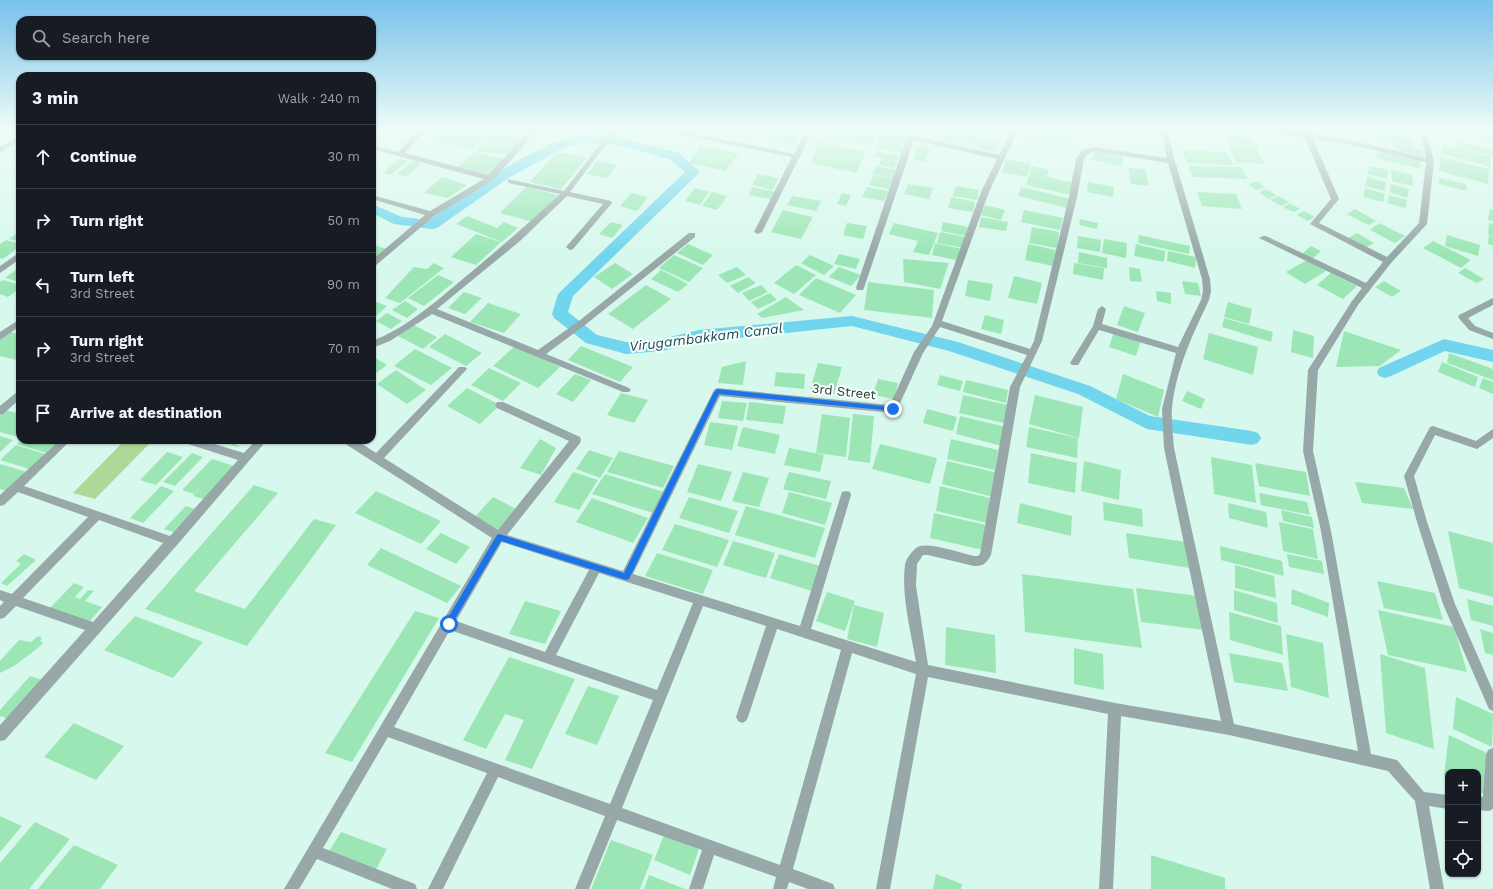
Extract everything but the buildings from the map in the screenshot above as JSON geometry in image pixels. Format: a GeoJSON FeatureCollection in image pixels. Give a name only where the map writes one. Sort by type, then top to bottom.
{"type":"FeatureCollection","features":[{"type":"Feature","properties":{"kind":"street"},"geometry":{"type":"LineString","coordinates":[[463,171],[490,178]]}},
{"type":"Feature","properties":{"kind":"street"},"geometry":{"type":"LineString","coordinates":[[376,261],[431,214],[490,178],[496,171]]}},
{"type":"Feature","properties":{"kind":"street"},"geometry":{"type":"LineString","coordinates":[[376,344],[388,339],[431,310],[517,239],[565,194],[581,171]]}},
{"type":"Feature","properties":{"kind":"street"},"geometry":{"type":"LineString","coordinates":[[758,232],[788,171]]}},
{"type":"Feature","properties":{"kind":"street"},"geometry":{"type":"LineString","coordinates":[[860,288],[900,171]]}},
{"type":"Feature","properties":{"kind":"street","name":"3rd Street"},"geometry":{"type":"LineString","coordinates":[[626,577],[717,392],[893,409],[919,352],[937,324],[985,192],[995,171]]}},
{"type":"Feature","properties":{"kind":"street"},"geometry":{"type":"LineString","coordinates":[[883,889],[923,670],[910,586],[911,563],[920,551],[928,550],[974,561],[981,561],[985,555],[1015,387],[1038,341],[1073,197],[1076,171]]}},
{"type":"Feature","properties":{"kind":"street"},"geometry":{"type":"LineString","coordinates":[[1174,171],[1206,279],[1208,291],[1181,351],[1167,409],[1169,448],[1229,729]]}},
{"type":"Feature","properties":{"kind":"street"},"geometry":{"type":"LineString","coordinates":[[1323,171],[1335,198],[1314,224],[1388,261]]}},
{"type":"Feature","properties":{"kind":"street"},"geometry":{"type":"LineString","coordinates":[[1366,760],[1326,531],[1308,451],[1313,370],[1354,303],[1388,261],[1423,224],[1429,171]]}},
{"type":"Feature","properties":{"kind":"street"},"geometry":{"type":"LineString","coordinates":[[511,181],[608,204],[570,247]]}},
{"type":"Feature","properties":{"kind":"street"},"geometry":{"type":"LineString","coordinates":[[376,198],[431,214]]}},
{"type":"Feature","properties":{"kind":"street"},"geometry":{"type":"LineString","coordinates":[[539,354],[582,323],[692,235]]}},
{"type":"Feature","properties":{"kind":"street"},"geometry":{"type":"LineString","coordinates":[[1263,238],[1367,287]]}},
{"type":"Feature","properties":{"kind":"street"},"geometry":{"type":"LineString","coordinates":[[2,266],[16,257]]}},
{"type":"Feature","properties":{"kind":"street"},"geometry":{"type":"LineString","coordinates":[[1493,301],[1462,317],[1472,328],[1493,336]]}},
{"type":"Feature","properties":{"kind":"street"},"geometry":{"type":"LineString","coordinates":[[1075,363],[1097,326],[1102,309]]}},
{"type":"Feature","properties":{"kind":"street"},"geometry":{"type":"LineString","coordinates":[[431,310],[626,390]]}},
{"type":"Feature","properties":{"kind":"street"},"geometry":{"type":"LineString","coordinates":[[937,324],[1031,357]]}},
{"type":"Feature","properties":{"kind":"street"},"geometry":{"type":"LineString","coordinates":[[0,338],[16,325]]}},
{"type":"Feature","properties":{"kind":"street"},"geometry":{"type":"LineString","coordinates":[[1097,326],[1181,351]]}},
{"type":"Feature","properties":{"kind":"street"},"geometry":{"type":"LineString","coordinates":[[378,459],[462,369]]}},
{"type":"Feature","properties":{"kind":"street"},"geometry":{"type":"LineString","coordinates":[[0,411],[16,397]]}},
{"type":"Feature","properties":{"kind":"street"},"geometry":{"type":"LineString","coordinates":[[291,889],[449,624],[499,537],[576,440],[500,405]]}},
{"type":"Feature","properties":{"kind":"street"},"geometry":{"type":"LineString","coordinates":[[1493,433],[1477,445],[1433,430],[1409,476],[1422,522],[1449,604],[1493,705]]}},
{"type":"Feature","properties":{"kind":"street"},"geometry":{"type":"LineString","coordinates":[[0,502],[62,444]]}},
{"type":"Feature","properties":{"kind":"street"},"geometry":{"type":"LineString","coordinates":[[201,444],[246,458]]}},
{"type":"Feature","properties":{"kind":"street"},"geometry":{"type":"LineString","coordinates":[[0,735],[258,444]]}},
{"type":"Feature","properties":{"kind":"street"},"geometry":{"type":"LineString","coordinates":[[354,444],[499,537],[923,670],[1115,709],[1229,729],[1392,765],[1421,798],[1437,889]]}},
{"type":"Feature","properties":{"kind":"street"},"geometry":{"type":"LineString","coordinates":[[16,487],[173,542]]}},
{"type":"Feature","properties":{"kind":"street"},"geometry":{"type":"LineString","coordinates":[[804,633],[846,495]]}},
{"type":"Feature","properties":{"kind":"street"},"geometry":{"type":"LineString","coordinates":[[0,614],[97,515]]}},
{"type":"Feature","properties":{"kind":"street"},"geometry":{"type":"LineString","coordinates":[[548,658],[596,568]]}},
{"type":"Feature","properties":{"kind":"street"},"geometry":{"type":"LineString","coordinates":[[0,595],[94,628]]}},
{"type":"Feature","properties":{"kind":"street"},"geometry":{"type":"LineString","coordinates":[[582,889],[700,600]]}},
{"type":"Feature","properties":{"kind":"street"},"geometry":{"type":"LineString","coordinates":[[742,717],[773,623]]}},
{"type":"Feature","properties":{"kind":"street"},"geometry":{"type":"LineString","coordinates":[[449,624],[660,697]]}},
{"type":"Feature","properties":{"kind":"street"},"geometry":{"type":"LineString","coordinates":[[780,889],[848,646]]}},
{"type":"Feature","properties":{"kind":"street"},"geometry":{"type":"LineString","coordinates":[[1106,889],[1115,709]]}},
{"type":"Feature","properties":{"kind":"street"},"geometry":{"type":"LineString","coordinates":[[386,730],[828,889]]}},
{"type":"Feature","properties":{"kind":"street"},"geometry":{"type":"LineString","coordinates":[[1481,803],[1489,804],[1493,754]]}},
{"type":"Feature","properties":{"kind":"street"},"geometry":{"type":"LineString","coordinates":[[435,889],[496,770]]}},
{"type":"Feature","properties":{"kind":"street"},"geometry":{"type":"LineString","coordinates":[[1421,798],[1445,802]]}},
{"type":"Feature","properties":{"kind":"street"},"geometry":{"type":"LineString","coordinates":[[696,889],[710,846]]}},
{"type":"Feature","properties":{"kind":"street"},"geometry":{"type":"LineString","coordinates":[[314,851],[410,889]]}},
{"type":"Feature","properties":{"kind":"green space"},"geometry":{"type":"Polygon","coordinates":[[[121,444],[149,444],[95,499],[73,493],[121,444]]]}},
{"type":"Feature","properties":{"kind":"waterway","name":"Virugambakkam Canal"},"geometry":{"type":"LineString","coordinates":[[376,210],[399,221],[432,225],[510,171]]}},
{"type":"Feature","properties":{"kind":"waterway","name":"Virugambakkam Canal"},"geometry":{"type":"LineString","coordinates":[[692,171],[566,294],[560,314],[592,339],[626,348],[662,345],[699,336],[852,321],[952,346],[1084,390],[1147,422],[1252,438]]}},
{"type":"Feature","properties":{"kind":"waterway","name":"Virugambakkam Canal"},"geometry":{"type":"LineString","coordinates":[[1385,372],[1444,345],[1493,356]]}},
{"type":"Feature","properties":{"kind":"route"},"geometry":{"type":"LineString","coordinates":[[449,624],[499,537],[626,577],[661,503],[717,392],[893,409]]}}]}
